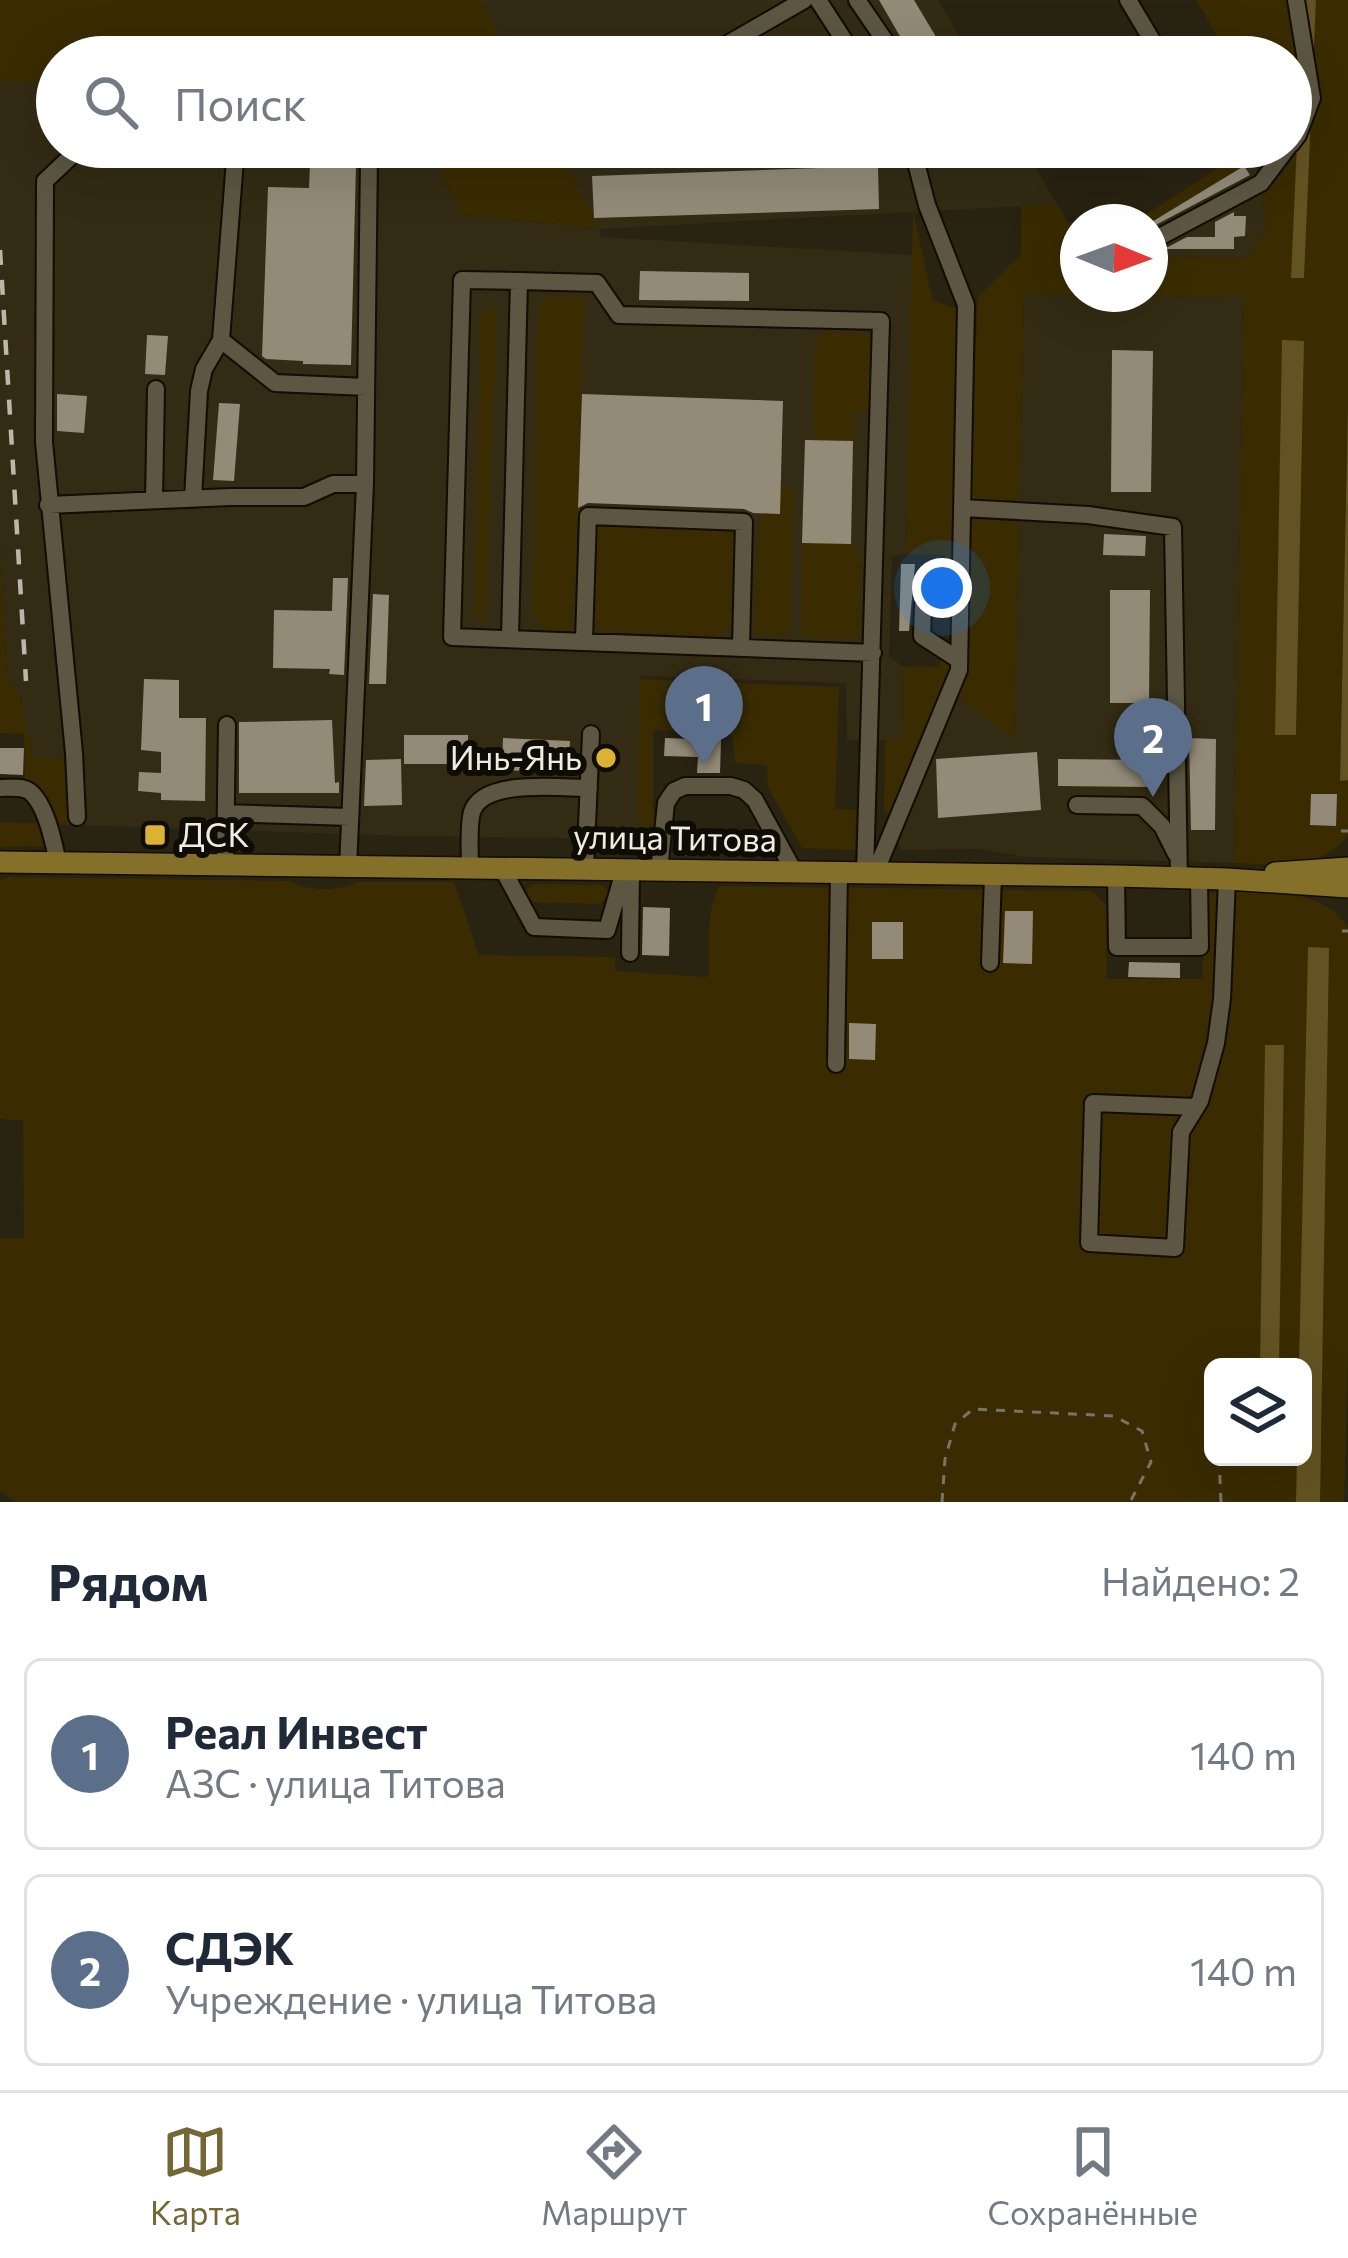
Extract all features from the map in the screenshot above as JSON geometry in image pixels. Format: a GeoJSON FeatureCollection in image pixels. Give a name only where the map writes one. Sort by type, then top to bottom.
{"type":"FeatureCollection","features":[{"type":"Feature","properties":{"kind":"main road"},"geometry":{"type":"LineString","coordinates":[[1321,878],[1346,838]]}},
{"type":"Feature","properties":{"kind":"main road","name":"улица Титова"},"geometry":{"type":"LineString","coordinates":[[0,862],[1321,878]]}},
{"type":"Feature","properties":{"kind":"main road"},"geometry":{"type":"LineString","coordinates":[[1321,878],[1348,868]]}},
{"type":"Feature","properties":{"kind":"main road"},"geometry":{"type":"LineString","coordinates":[[1321,878],[1348,887]]}},
{"type":"Feature","properties":{"kind":"main road"},"geometry":{"type":"LineString","coordinates":[[1321,878],[1348,908]]}},
{"type":"Feature","properties":{"kind":"lane"},"geometry":{"type":"LineString","coordinates":[[741,36],[804,0]]}},
{"type":"Feature","properties":{"kind":"lane"},"geometry":{"type":"LineString","coordinates":[[818,0],[841,36]]}},
{"type":"Feature","properties":{"kind":"lane"},"geometry":{"type":"LineString","coordinates":[[857,0],[882,36]]}},
{"type":"Feature","properties":{"kind":"lane"},"geometry":{"type":"LineString","coordinates":[[1128,0],[1149,36]]}},
{"type":"Feature","properties":{"kind":"lane"},"geometry":{"type":"LineString","coordinates":[[1296,0],[1302,36]]}},
{"type":"Feature","properties":{"kind":"lane"},"geometry":{"type":"LineString","coordinates":[[58,168],[44,181],[44,442],[77,818]]}},
{"type":"Feature","properties":{"kind":"lane"},"geometry":{"type":"LineString","coordinates":[[193,499],[199,391],[204,369],[221,340],[234,168]]}},
{"type":"Feature","properties":{"kind":"lane"},"geometry":{"type":"LineString","coordinates":[[348,868],[364,484],[369,168]]}},
{"type":"Feature","properties":{"kind":"lane"},"geometry":{"type":"LineString","coordinates":[[870,873],[959,670],[966,305],[917,168]]}},
{"type":"Feature","properties":{"kind":"lane"},"geometry":{"type":"LineString","coordinates":[[1168,232],[1261,183],[1272,168]]}},
{"type":"Feature","properties":{"kind":"lane"},"geometry":{"type":"LineString","coordinates":[[870,873],[881,321],[619,315],[597,283],[462,280],[452,637],[873,653]]}},
{"type":"Feature","properties":{"kind":"lane"},"geometry":{"type":"LineString","coordinates":[[510,637],[519,281]]}},
{"type":"Feature","properties":{"kind":"lane"},"geometry":{"type":"LineString","coordinates":[[221,340],[275,383],[366,387]]}},
{"type":"Feature","properties":{"kind":"lane"},"geometry":{"type":"LineString","coordinates":[[154,500],[157,389]]}},
{"type":"Feature","properties":{"kind":"lane"},"geometry":{"type":"LineString","coordinates":[[48,505],[304,497],[333,484],[364,484]]}},
{"type":"Feature","properties":{"kind":"lane"},"geometry":{"type":"LineString","coordinates":[[962,508],[1088,515],[1173,527],[1186,874],[1199,946],[1117,947],[1116,876]]}},
{"type":"Feature","properties":{"kind":"lane"},"geometry":{"type":"LineString","coordinates":[[584,640],[587,516],[745,522],[741,647]]}},
{"type":"Feature","properties":{"kind":"lane"},"geometry":{"type":"LineString","coordinates":[[959,660],[922,636],[923,606],[931,598],[961,594]]}},
{"type":"Feature","properties":{"kind":"lane"},"geometry":{"type":"LineString","coordinates":[[225,866],[227,724]]}},
{"type":"Feature","properties":{"kind":"lane"},"geometry":{"type":"LineString","coordinates":[[585,871],[591,734]]}},
{"type":"Feature","properties":{"kind":"lane"},"geometry":{"type":"LineString","coordinates":[[659,871],[666,802],[674,790],[731,786],[755,800],[795,873]]}},
{"type":"Feature","properties":{"kind":"lane"},"geometry":{"type":"LineString","coordinates":[[0,788],[19,788],[33,796],[50,828],[58,863]]}},
{"type":"Feature","properties":{"kind":"lane"},"geometry":{"type":"LineString","coordinates":[[470,869],[472,812],[483,796],[523,788],[589,788]]}},
{"type":"Feature","properties":{"kind":"lane"},"geometry":{"type":"LineString","coordinates":[[1077,805],[1142,806],[1162,826],[1186,874]]}},
{"type":"Feature","properties":{"kind":"lane"},"geometry":{"type":"LineString","coordinates":[[226,813],[350,817]]}},
{"type":"Feature","properties":{"kind":"lane"},"geometry":{"type":"LineString","coordinates":[[503,870],[534,927],[608,930],[628,871]]}},
{"type":"Feature","properties":{"kind":"lane"},"geometry":{"type":"LineString","coordinates":[[628,871],[630,953]]}},
{"type":"Feature","properties":{"kind":"lane"},"geometry":{"type":"LineString","coordinates":[[836,1064],[839,873]]}},
{"type":"Feature","properties":{"kind":"lane"},"geometry":{"type":"LineString","coordinates":[[990,964],[993,875]]}},
{"type":"Feature","properties":{"kind":"lane"},"geometry":{"type":"LineString","coordinates":[[1196,1107],[1093,1103],[1089,1243],[1175,1248],[1181,1132],[1196,1107],[1216,1043],[1227,879]]}},
{"type":"Feature","properties":{"kind":"path"},"geometry":{"type":"LineString","coordinates":[[942,1502],[945,1459],[955,1424],[973,1409],[1114,1416],[1142,1431],[1151,1462],[1130,1502]]}},
{"type":"Feature","properties":{"kind":"path"},"geometry":{"type":"LineString","coordinates":[[1219,1466],[1221,1502]]}},
{"type":"Feature","properties":{"kind":"shaded area"},"geometry":{"type":"Polygon","coordinates":[[[0,0],[481,0],[500,36],[36,36],[36,82],[0,81],[0,0]]]}},
{"type":"Feature","properties":{"kind":"shaded area"},"geometry":{"type":"Polygon","coordinates":[[[481,0],[938,0],[959,36],[500,36],[481,0]]]}},
{"type":"Feature","properties":{"kind":"shaded area"},"geometry":{"type":"Polygon","coordinates":[[[1196,0],[1299,0],[1303,36],[1217,36],[1196,0]]]}},
{"type":"Feature","properties":{"kind":"shaded area"},"geometry":{"type":"Polygon","coordinates":[[[1299,0],[1316,0],[1312,93],[1312,36],[1302,36],[1299,0]]]}},
{"type":"Feature","properties":{"kind":"shaded area"},"geometry":{"type":"Polygon","coordinates":[[[1316,0],[1348,0],[1348,402],[1340,780],[1348,780],[1348,835],[1325,855],[1296,863],[1234,863],[1244,297],[1168,296],[1168,257],[1247,258],[1267,227],[1258,168],[1306,168],[1304,277],[1316,0]],[[1282,341],[1276,735],[1296,735],[1304,341],[1282,341]]]}},
{"type":"Feature","properties":{"kind":"shaded area"},"geometry":{"type":"Polygon","coordinates":[[[0,81],[36,81],[36,168],[439,168],[462,215],[598,228],[568,168],[1036,168],[1057,204],[599,229],[601,237],[913,255],[906,554],[892,557],[889,657],[903,666],[902,740],[847,740],[846,683],[641,676],[639,839],[70,825],[67,759],[33,757],[20,696],[7,677],[0,544],[0,81]]]}},
{"type":"Feature","properties":{"kind":"shaded area"},"geometry":{"type":"Polygon","coordinates":[[[439,168],[568,168],[599,228],[462,215],[439,168]]]}},
{"type":"Feature","properties":{"kind":"shaded area"},"geometry":{"type":"Polygon","coordinates":[[[1218,168],[1243,168],[1168,212],[1168,204],[1162,204],[1218,168]]]}},
{"type":"Feature","properties":{"kind":"shaded area"},"geometry":{"type":"Polygon","coordinates":[[[1242,168],[1258,168],[1267,227],[1247,258],[1168,257],[1168,211],[1242,168]]]}},
{"type":"Feature","properties":{"kind":"shaded area"},"geometry":{"type":"Polygon","coordinates":[[[1296,168],[1309,168],[1304,278],[1291,278],[1296,168]]]}},
{"type":"Feature","properties":{"kind":"shaded area"},"geometry":{"type":"Polygon","coordinates":[[[1057,204],[1060,294],[1024,294],[1014,740],[959,697],[978,297],[1021,254],[1021,206],[1057,204]]]}},
{"type":"Feature","properties":{"kind":"shaded area"},"geometry":{"type":"Polygon","coordinates":[[[913,211],[933,301],[956,308],[954,589],[946,589],[945,555],[906,554],[913,211]]]}},
{"type":"Feature","properties":{"kind":"shaded area"},"geometry":{"type":"Polygon","coordinates":[[[1024,294],[1060,294],[1060,312],[1168,312],[1168,296],[1244,297],[1234,863],[1027,857],[980,849],[901,850],[896,838],[959,697],[1014,738],[1024,294]]]}},
{"type":"Feature","properties":{"kind":"shaded area"},"geometry":{"type":"Polygon","coordinates":[[[547,295],[584,298],[571,632],[546,630],[532,615],[538,307],[547,295]]]}},
{"type":"Feature","properties":{"kind":"shaded area"},"geometry":{"type":"Polygon","coordinates":[[[490,306],[496,308],[497,324],[485,623],[474,615],[481,314],[490,306]]]}},
{"type":"Feature","properties":{"kind":"shaded area"},"geometry":{"type":"Polygon","coordinates":[[[823,331],[871,336],[872,411],[855,412],[853,441],[814,440],[815,343],[823,331]]]}},
{"type":"Feature","properties":{"kind":"shaded area"},"geometry":{"type":"Polygon","coordinates":[[[1282,340],[1304,341],[1296,735],[1275,735],[1282,340]]]}},
{"type":"Feature","properties":{"kind":"shaded area"},"geometry":{"type":"Polygon","coordinates":[[[1348,402],[1348,780],[1340,781],[1348,402]]]}},
{"type":"Feature","properties":{"kind":"shaded area"},"geometry":{"type":"Polygon","coordinates":[[[780,488],[794,489],[790,636],[754,636],[759,514],[779,514],[780,488]]]}},
{"type":"Feature","properties":{"kind":"shaded area"},"geometry":{"type":"Polygon","coordinates":[[[599,526],[724,526],[733,534],[730,629],[716,636],[602,631],[591,624],[593,538],[599,526]]]}},
{"type":"Feature","properties":{"kind":"shaded area"},"geometry":{"type":"Polygon","coordinates":[[[802,543],[851,544],[861,552],[859,638],[801,634],[802,543]]]}},
{"type":"Feature","properties":{"kind":"shaded area"},"geometry":{"type":"Polygon","coordinates":[[[0,544],[7,677],[20,696],[33,756],[67,759],[70,825],[59,825],[25,779],[24,734],[0,733],[0,544]]]}},
{"type":"Feature","properties":{"kind":"shaded area"},"geometry":{"type":"Polygon","coordinates":[[[941,655],[951,668],[889,814],[884,811],[885,740],[902,739],[903,666],[939,667],[941,655]]]}},
{"type":"Feature","properties":{"kind":"shaded area"},"geometry":{"type":"Polygon","coordinates":[[[640,679],[839,687],[835,809],[856,810],[855,850],[802,848],[768,787],[767,765],[735,763],[732,736],[653,730],[653,813],[661,813],[661,828],[638,828],[640,679]]]}},
{"type":"Feature","properties":{"kind":"shaded area"},"geometry":{"type":"Polygon","coordinates":[[[0,822],[40,823],[44,846],[0,847],[0,822]]]}},
{"type":"Feature","properties":{"kind":"shaded area"},"geometry":{"type":"Polygon","coordinates":[[[8,877],[290,881],[324,889],[358,882],[454,882],[479,955],[615,957],[615,971],[708,977],[710,919],[720,886],[1093,891],[1106,905],[1107,979],[1203,979],[1203,898],[1208,892],[1303,897],[1335,913],[1348,927],[1344,1502],[16,1502],[0,1491],[0,1238],[24,1238],[23,1121],[0,1119],[0,880],[8,877]]]}},
{"type":"Feature","properties":{"kind":"shaded area"},"geometry":{"type":"Polygon","coordinates":[[[534,884],[601,885],[608,894],[601,904],[533,902],[527,889],[534,884]]]}},
{"type":"Feature","properties":{"kind":"shaded area"},"geometry":{"type":"Polygon","coordinates":[[[1308,947],[1329,948],[1320,1502],[1296,1502],[1297,1466],[1312,1466],[1312,1358],[1299,1358],[1308,947]]]}},
{"type":"Feature","properties":{"kind":"shaded area"},"geometry":{"type":"Polygon","coordinates":[[[1265,1045],[1284,1045],[1279,1358],[1260,1358],[1265,1045]]]}},
{"type":"Feature","properties":{"kind":"building"},"geometry":{"type":"Polygon","coordinates":[[[879,0],[914,0],[935,36],[900,36],[879,0]]]}},
{"type":"Feature","properties":{"kind":"building"},"geometry":{"type":"Polygon","coordinates":[[[310,168],[356,168],[351,365],[303,364],[262,356],[268,187],[309,188],[310,168]]]}},
{"type":"Feature","properties":{"kind":"building"},"geometry":{"type":"Polygon","coordinates":[[[878,168],[879,209],[594,218],[592,176],[878,168]]]}},
{"type":"Feature","properties":{"kind":"building"},"geometry":{"type":"Polygon","coordinates":[[[1241,168],[1250,175],[1168,218],[1168,212],[1241,168]]]}},
{"type":"Feature","properties":{"kind":"building"},"geometry":{"type":"Polygon","coordinates":[[[1234,212],[1234,216],[1246,216],[1245,236],[1234,237],[1234,249],[1168,249],[1187,237],[1215,237],[1215,222],[1234,212]]]}},
{"type":"Feature","properties":{"kind":"building"},"geometry":{"type":"Polygon","coordinates":[[[640,271],[749,273],[749,301],[639,300],[640,271]]]}},
{"type":"Feature","properties":{"kind":"building"},"geometry":{"type":"Polygon","coordinates":[[[147,335],[168,336],[165,375],[145,374],[147,335]]]}},
{"type":"Feature","properties":{"kind":"building"},"geometry":{"type":"Polygon","coordinates":[[[1112,350],[1153,351],[1151,492],[1111,492],[1112,350]]]}},
{"type":"Feature","properties":{"kind":"building"},"geometry":{"type":"Polygon","coordinates":[[[57,394],[87,396],[84,433],[57,431],[57,394]]]}},
{"type":"Feature","properties":{"kind":"building"},"geometry":{"type":"Polygon","coordinates":[[[582,394],[783,401],[780,514],[588,503],[578,508],[582,394]]]}},
{"type":"Feature","properties":{"kind":"building"},"geometry":{"type":"Polygon","coordinates":[[[219,403],[240,404],[234,481],[213,480],[219,403]]]}},
{"type":"Feature","properties":{"kind":"building"},"geometry":{"type":"Polygon","coordinates":[[[805,440],[853,441],[851,544],[802,543],[805,440]]]}},
{"type":"Feature","properties":{"kind":"building"},"geometry":{"type":"Polygon","coordinates":[[[1104,534],[1146,536],[1145,556],[1103,555],[1104,534]]]}},
{"type":"Feature","properties":{"kind":"building"},"geometry":{"type":"Polygon","coordinates":[[[901,564],[915,564],[909,631],[899,631],[901,564]]]}},
{"type":"Feature","properties":{"kind":"building"},"geometry":{"type":"Polygon","coordinates":[[[333,578],[348,578],[344,675],[329,674],[330,669],[273,668],[274,610],[332,611],[333,578]]]}},
{"type":"Feature","properties":{"kind":"building"},"geometry":{"type":"Polygon","coordinates":[[[1110,590],[1150,590],[1149,703],[1110,703],[1110,590]]]}},
{"type":"Feature","properties":{"kind":"building"},"geometry":{"type":"Polygon","coordinates":[[[373,594],[389,595],[386,684],[369,684],[373,594]]]}},
{"type":"Feature","properties":{"kind":"building"},"geometry":{"type":"Polygon","coordinates":[[[144,679],[179,680],[179,718],[206,718],[205,801],[161,800],[161,793],[138,791],[139,772],[161,773],[161,752],[141,750],[144,679]]]}},
{"type":"Feature","properties":{"kind":"building"},"geometry":{"type":"Polygon","coordinates":[[[332,720],[339,793],[239,793],[239,722],[332,720]]]}},
{"type":"Feature","properties":{"kind":"building"},"geometry":{"type":"Polygon","coordinates":[[[404,735],[468,735],[468,764],[404,764],[404,735]]]}},
{"type":"Feature","properties":{"kind":"building"},"geometry":{"type":"Polygon","coordinates":[[[503,738],[570,741],[568,773],[502,770],[503,738]]]}},
{"type":"Feature","properties":{"kind":"building"},"geometry":{"type":"Polygon","coordinates":[[[665,738],[721,740],[720,773],[697,773],[698,757],[664,756],[665,738]]]}},
{"type":"Feature","properties":{"kind":"building"},"geometry":{"type":"Polygon","coordinates":[[[1189,738],[1216,739],[1215,830],[1191,830],[1189,738]]]}},
{"type":"Feature","properties":{"kind":"building"},"geometry":{"type":"Polygon","coordinates":[[[0,748],[24,748],[23,775],[0,774],[0,748]]]}},
{"type":"Feature","properties":{"kind":"building"},"geometry":{"type":"Polygon","coordinates":[[[1037,752],[1041,810],[938,818],[936,759],[1037,752]]]}},
{"type":"Feature","properties":{"kind":"building"},"geometry":{"type":"Polygon","coordinates":[[[401,759],[402,805],[364,806],[366,760],[401,759]]]}},
{"type":"Feature","properties":{"kind":"building"},"geometry":{"type":"Polygon","coordinates":[[[1058,759],[1151,760],[1150,787],[1058,786],[1058,759]]]}},
{"type":"Feature","properties":{"kind":"building"},"geometry":{"type":"Polygon","coordinates":[[[1311,794],[1337,794],[1336,826],[1310,825],[1311,794]]]}},
{"type":"Feature","properties":{"kind":"building"},"geometry":{"type":"Polygon","coordinates":[[[643,907],[670,908],[669,956],[642,955],[643,907]]]}},
{"type":"Feature","properties":{"kind":"building"},"geometry":{"type":"Polygon","coordinates":[[[1005,911],[1033,911],[1032,964],[1003,963],[1005,911]]]}},
{"type":"Feature","properties":{"kind":"building"},"geometry":{"type":"Polygon","coordinates":[[[872,922],[903,922],[903,959],[872,959],[872,922]]]}},
{"type":"Feature","properties":{"kind":"building"},"geometry":{"type":"Polygon","coordinates":[[[1129,962],[1180,963],[1180,978],[1128,977],[1129,962]]]}},
{"type":"Feature","properties":{"kind":"building"},"geometry":{"type":"Polygon","coordinates":[[[849,1023],[876,1024],[875,1060],[849,1059],[849,1023]]]}},
{"type":"Feature","properties":{"kind":"railway"},"geometry":{"type":"LineString","coordinates":[[0,250],[26,681]]}},
{"type":"Feature","properties":{"kind":"place","name":"Инь-Янь"},"geometry":{"type":"Point","coordinates":[606,758]}},
{"type":"Feature","properties":{"kind":"place","name":"Реал Инвест"},"geometry":{"type":"Point","coordinates":[704,765]}},
{"type":"Feature","properties":{"kind":"place","name":"СДЭК"},"geometry":{"type":"Point","coordinates":[1153,797]}},
{"type":"Feature","properties":{"kind":"place","name":"ДСК"},"geometry":{"type":"Point","coordinates":[155,835]}}]}
